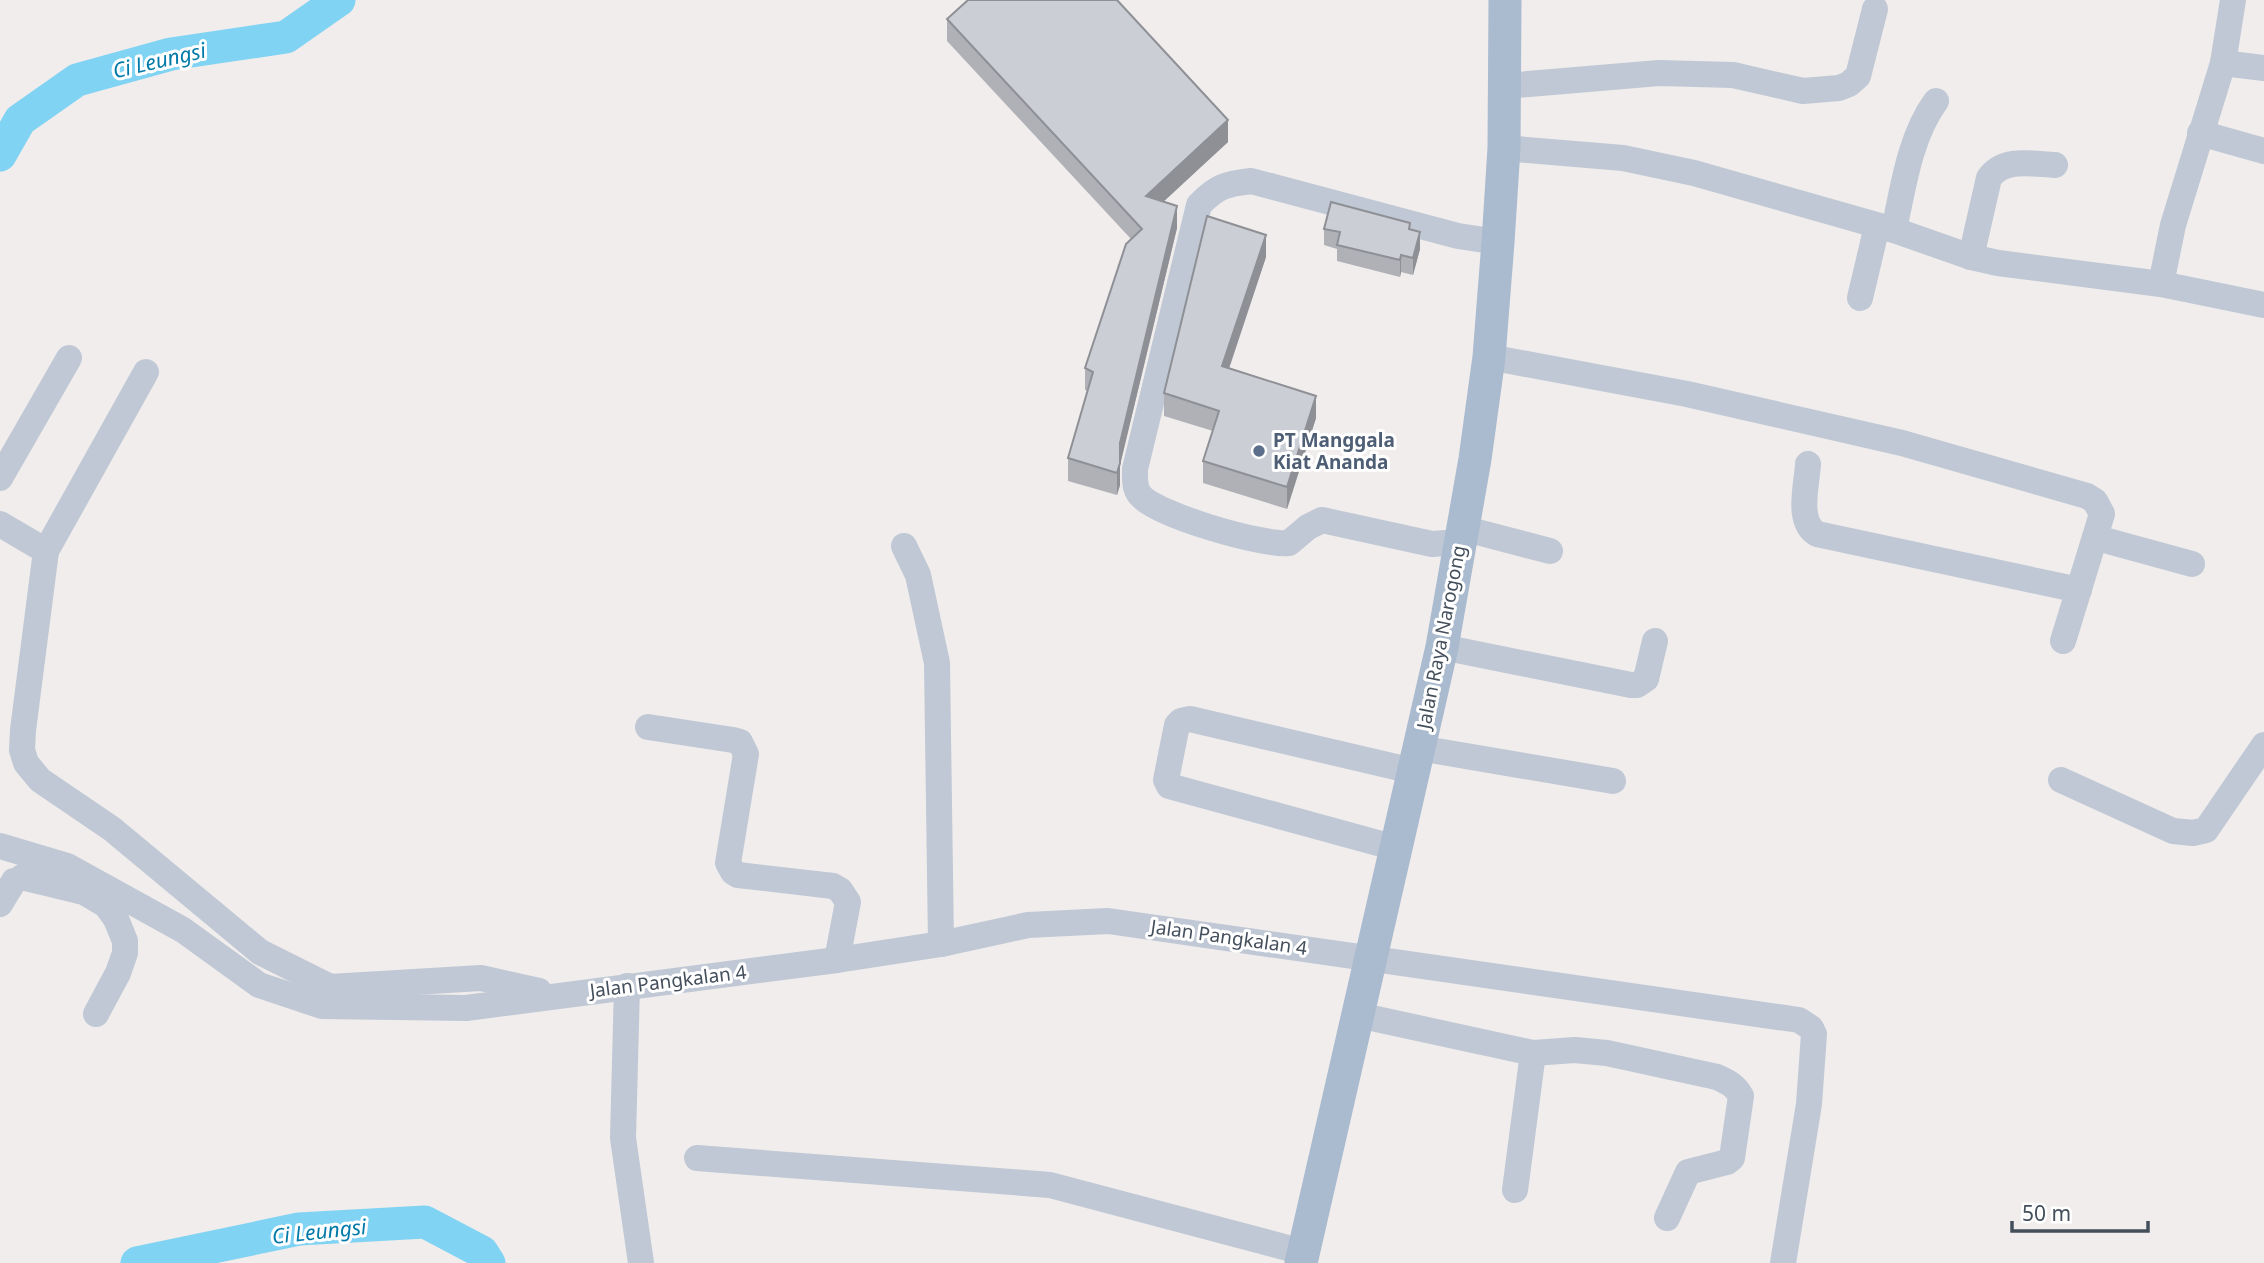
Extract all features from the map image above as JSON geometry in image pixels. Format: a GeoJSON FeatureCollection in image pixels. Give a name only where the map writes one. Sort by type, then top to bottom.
{"type":"FeatureCollection","features":[{"type":"Feature","properties":{"kind":"main road","name":"Jalan Raya Narogong"},"geometry":{"type":"LineString","coordinates":[[1302,1258],[1442,647],[1475,459],[1489,356],[1498,242],[1504,148],[1505,0]]}},
{"type":"Feature","properties":{"kind":"street"},"geometry":{"type":"LineString","coordinates":[[2161,284],[2173,225],[2223,63],[2233,0]]}},
{"type":"Feature","properties":{"kind":"street"},"geometry":{"type":"LineString","coordinates":[[1505,86],[1659,73],[1733,75],[1803,91],[1839,88],[1858,76],[1875,9]]}},
{"type":"Feature","properties":{"kind":"street"},"geometry":{"type":"LineString","coordinates":[[2223,63],[2264,68]]}},
{"type":"Feature","properties":{"kind":"street"},"geometry":{"type":"LineString","coordinates":[[1860,298],[1904,184],[1925,116],[1936,101]]}},
{"type":"Feature","properties":{"kind":"street"},"geometry":{"type":"LineString","coordinates":[[2200,133],[2264,151]]}},
{"type":"Feature","properties":{"kind":"street"},"geometry":{"type":"LineString","coordinates":[[1504,148],[1623,158],[1694,173],[1885,228],[1970,257],[2042,270],[2161,284],[2264,305]]}},
{"type":"Feature","properties":{"kind":"street"},"geometry":{"type":"LineString","coordinates":[[1970,257],[1989,178],[1994,170],[2012,163],[2055,165]]}},
{"type":"Feature","properties":{"kind":"street"},"geometry":{"type":"LineString","coordinates":[[1498,242],[1458,236],[1251,181],[1227,184],[1212,191],[1199,205],[1135,469],[1135,483],[1140,495],[1152,505],[1249,540],[1289,543],[1308,527],[1322,520],[1432,544],[1461,535],[1549,551]]}},
{"type":"Feature","properties":{"kind":"street"},"geometry":{"type":"LineString","coordinates":[[1489,356],[1686,394],[1902,443],[2087,496],[2099,507],[2102,514],[2097,538],[2063,641]]}},
{"type":"Feature","properties":{"kind":"street"},"geometry":{"type":"LineString","coordinates":[[0,478],[69,358]]}},
{"type":"Feature","properties":{"kind":"street"},"geometry":{"type":"LineString","coordinates":[[146,372],[46,551],[23,730],[22,750],[26,763],[40,780],[112,829],[260,952],[330,987],[481,978],[558,995]]}},
{"type":"Feature","properties":{"kind":"street"},"geometry":{"type":"LineString","coordinates":[[1808,464],[1804,518],[1811,530],[1817,534],[2079,590]]}},
{"type":"Feature","properties":{"kind":"street"},"geometry":{"type":"LineString","coordinates":[[0,524],[46,551]]}},
{"type":"Feature","properties":{"kind":"street"},"geometry":{"type":"LineString","coordinates":[[2097,538],[2192,564]]}},
{"type":"Feature","properties":{"kind":"street"},"geometry":{"type":"LineString","coordinates":[[904,546],[918,575],[937,663],[941,944]]}},
{"type":"Feature","properties":{"kind":"street"},"geometry":{"type":"LineString","coordinates":[[1442,647],[1637,685],[1646,679],[1655,641]]}},
{"type":"Feature","properties":{"kind":"street"},"geometry":{"type":"LineString","coordinates":[[1396,848],[1169,786],[1166,780],[1177,725],[1190,719],[1416,760],[1613,781]]}},
{"type":"Feature","properties":{"kind":"street"},"geometry":{"type":"LineString","coordinates":[[648,727],[733,740],[744,747],[746,754],[728,863],[730,868],[738,875],[833,886],[840,890],[848,902],[837,960]]}},
{"type":"Feature","properties":{"kind":"street"},"geometry":{"type":"LineString","coordinates":[[2061,780],[2173,831],[2193,833],[2206,830],[2264,745]]}},
{"type":"Feature","properties":{"kind":"street","name":"Jalan Pangkalan 4"},"geometry":{"type":"LineString","coordinates":[[0,846],[67,866],[184,930],[259,985],[322,1006],[466,1008],[837,960],[941,944],[1028,925],[1108,921],[1799,1020],[1806,1023],[1814,1034],[1809,1104],[1783,1263]]}},
{"type":"Feature","properties":{"kind":"street"},"geometry":{"type":"LineString","coordinates":[[0,904],[12,881],[47,860]]}},
{"type":"Feature","properties":{"kind":"street"},"geometry":{"type":"LineString","coordinates":[[12,881],[84,892],[106,905],[116,919],[125,941],[125,953],[118,973],[96,1014]]}},
{"type":"Feature","properties":{"kind":"street"},"geometry":{"type":"LineString","coordinates":[[627,986],[623,1138],[641,1263]]}},
{"type":"Feature","properties":{"kind":"street"},"geometry":{"type":"LineString","coordinates":[[1357,1015],[1533,1053],[1575,1050],[1607,1053],[1717,1077],[1731,1083],[1741,1096],[1732,1158],[1727,1162],[1688,1172],[1667,1218]]}},
{"type":"Feature","properties":{"kind":"street"},"geometry":{"type":"LineString","coordinates":[[1515,1190],[1533,1053]]}},
{"type":"Feature","properties":{"kind":"street"},"geometry":{"type":"LineString","coordinates":[[697,1158],[1050,1185],[1302,1258]]}},
{"type":"Feature","properties":{"kind":"building"},"geometry":{"type":"Polygon","coordinates":[[[968,0],[1117,0],[1228,120],[1146,196],[1177,206],[1120,443],[1117,473],[1068,458],[1093,372],[1085,368],[1126,244],[1142,229],[947,19],[968,0]]]}},
{"type":"Feature","properties":{"kind":"building"},"geometry":{"type":"Polygon","coordinates":[[[1331,202],[1410,223],[1409,229],[1420,232],[1413,258],[1401,255],[1400,260],[1337,245],[1340,232],[1324,229],[1331,202]]]}},
{"type":"Feature","properties":{"kind":"building"},"geometry":{"type":"Polygon","coordinates":[[[1207,216],[1266,235],[1222,366],[1316,396],[1287,487],[1203,461],[1219,411],[1164,393],[1207,216]]]}},
{"type":"Feature","properties":{"kind":"waterway","name":"Ci Leungsi"},"geometry":{"type":"LineString","coordinates":[[0,155],[20,120],[77,80],[171,54],[286,37],[339,0]]}},
{"type":"Feature","properties":{"kind":"waterway","name":"Ci Leungsi"},"geometry":{"type":"LineString","coordinates":[[137,1263],[299,1229],[425,1222],[482,1252],[489,1263]]}},
{"type":"Feature","properties":{"kind":"place","name":"PT Manggala Kiat Ananda"},"geometry":{"type":"Point","coordinates":[1259,451]}}]}
